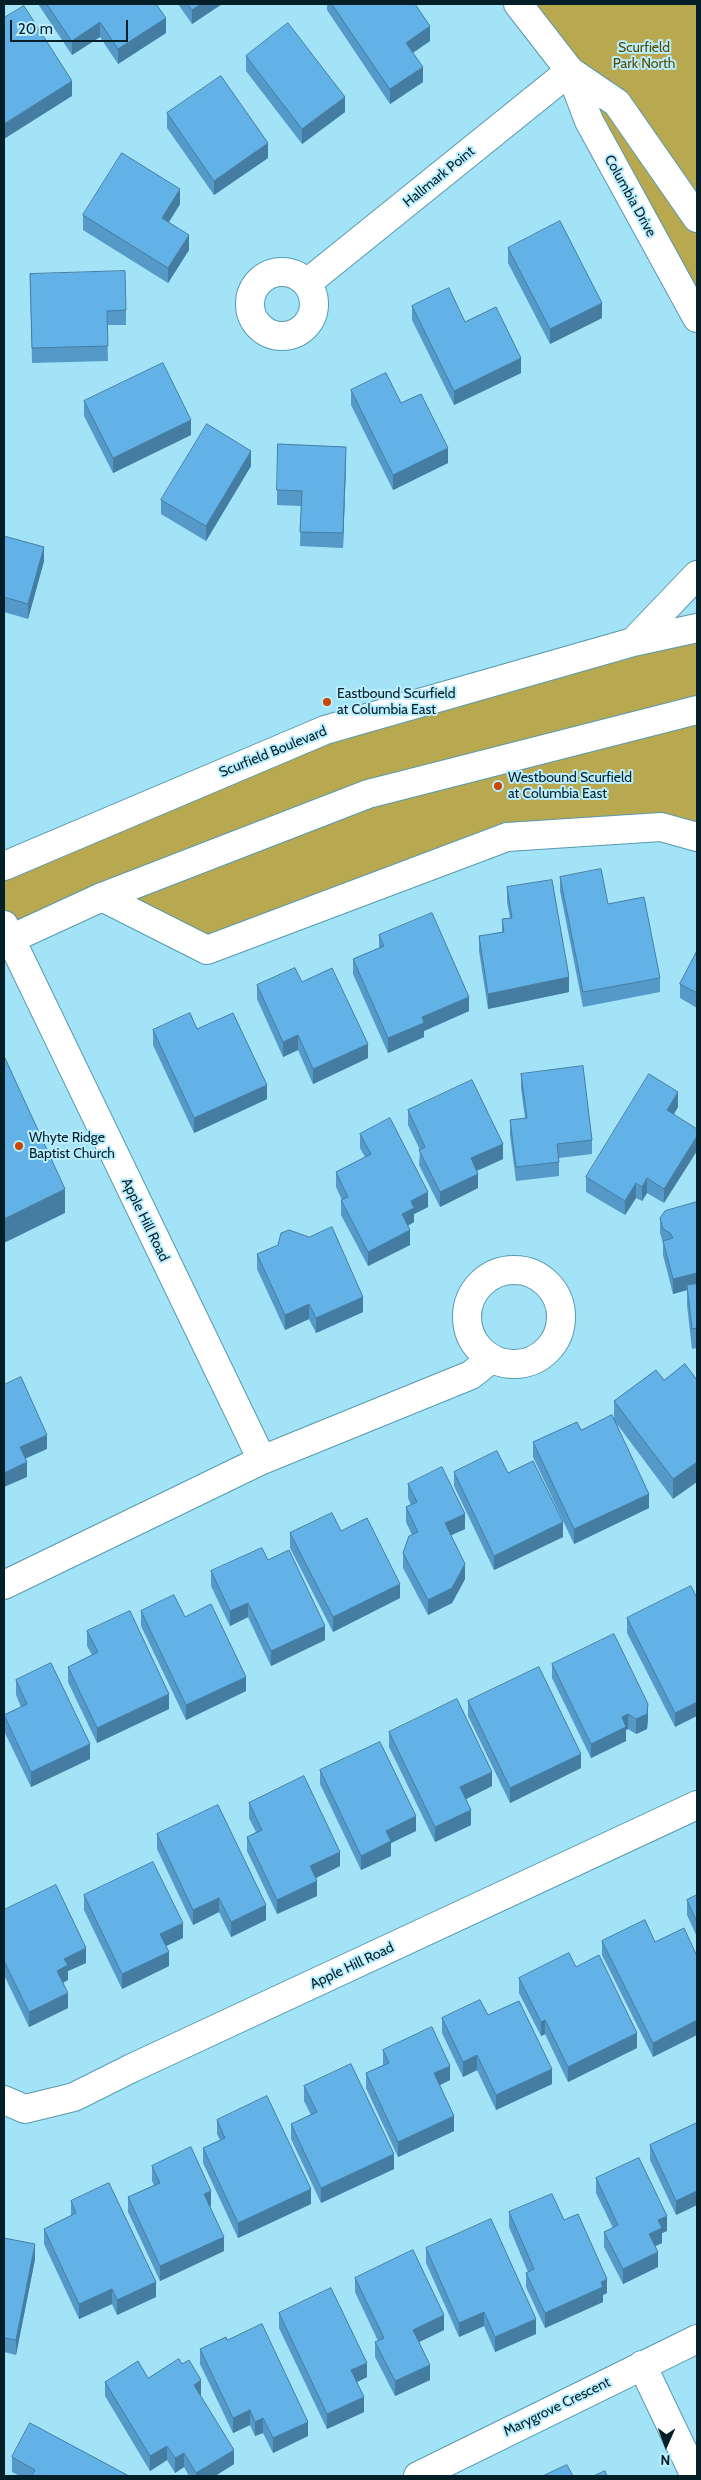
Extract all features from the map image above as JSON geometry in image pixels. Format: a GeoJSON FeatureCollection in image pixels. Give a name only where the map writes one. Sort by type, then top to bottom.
{"type":"FeatureCollection","features":[{"type":"Feature","properties":{"kind":"street","name":"Columbia Drive"},"geometry":{"type":"LineString","coordinates":[[518,4],[570,71],[589,121],[697,318]]}},
{"type":"Feature","properties":{"kind":"street","name":"Columbia Drive"},"geometry":{"type":"LineString","coordinates":[[570,71],[617,103],[697,218]]}},
{"type":"Feature","properties":{"kind":"street","name":"Hallmark Point"},"geometry":{"type":"LineString","coordinates":[[307,283],[570,71]]}},
{"type":"Feature","properties":{"kind":"street"},"geometry":{"type":"LineString","coordinates":[[633,642],[697,575]]}},
{"type":"Feature","properties":{"kind":"street","name":"Scurfield Boulevard"},"geometry":{"type":"LineString","coordinates":[[4,866],[325,730],[633,642],[697,628]]}},
{"type":"Feature","properties":{"kind":"street"},"geometry":{"type":"LineString","coordinates":[[6,935],[368,794],[689,715]]}},
{"type":"Feature","properties":{"kind":"street"},"geometry":{"type":"LineString","coordinates":[[102,897],[207,950],[507,837],[661,827],[697,837]]}},
{"type":"Feature","properties":{"kind":"street","name":"Apple Hill Road"},"geometry":{"type":"LineString","coordinates":[[6,935],[262,1460]]}},
{"type":"Feature","properties":{"kind":"street"},"geometry":{"type":"LineString","coordinates":[[4,1586],[262,1460],[471,1375],[492,1359]]}},
{"type":"Feature","properties":{"kind":"street","name":"Apple Hill Road"},"geometry":{"type":"LineString","coordinates":[[4,2100],[25,2109],[74,2097],[132,2068],[697,1805]]}},
{"type":"Feature","properties":{"kind":"street","name":"Marygrove Crescent"},"geometry":{"type":"LineString","coordinates":[[418,2476],[642,2365],[697,2340]]}},
{"type":"Feature","properties":{"kind":"street"},"geometry":{"type":"LineString","coordinates":[[642,2365],[695,2476]]}},
{"type":"Feature","properties":{"kind":"green space","name":"Scurfield Park North"},"geometry":{"type":"Polygon","coordinates":[[[518,4],[697,4],[697,318],[518,4]]]}},
{"type":"Feature","properties":{"kind":"green space"},"geometry":{"type":"Polygon","coordinates":[[[697,628],[697,837],[507,837],[207,950],[102,897],[4,942],[4,866],[325,730],[697,628]]]}},
{"type":"Feature","properties":{"kind":"building"},"geometry":{"type":"Polygon","coordinates":[[[47,4],[156,4],[166,18],[118,49],[100,22],[72,41],[47,4]]]}},
{"type":"Feature","properties":{"kind":"building"},"geometry":{"type":"Polygon","coordinates":[[[188,4],[201,4],[192,10],[188,4]]]}},
{"type":"Feature","properties":{"kind":"building"},"geometry":{"type":"Polygon","coordinates":[[[332,4],[415,4],[430,26],[406,43],[423,67],[390,89],[332,4]]]}},
{"type":"Feature","properties":{"kind":"building"},"geometry":{"type":"Polygon","coordinates":[[[24,6],[72,81],[4,124],[4,18],[24,6]]]}},
{"type":"Feature","properties":{"kind":"building"},"geometry":{"type":"Polygon","coordinates":[[[288,23],[345,97],[302,129],[246,56],[288,23]]]}},
{"type":"Feature","properties":{"kind":"building"},"geometry":{"type":"Polygon","coordinates":[[[221,76],[268,143],[214,181],[167,113],[221,76]]]}},
{"type":"Feature","properties":{"kind":"building"},"geometry":{"type":"Polygon","coordinates":[[[122,153],[180,189],[162,218],[189,235],[168,268],[83,215],[122,153]]]}},
{"type":"Feature","properties":{"kind":"building"},"geometry":{"type":"Polygon","coordinates":[[[560,221],[602,303],[550,329],[508,248],[560,221]]]}},
{"type":"Feature","properties":{"kind":"building"},"geometry":{"type":"Polygon","coordinates":[[[125,271],[126,310],[107,311],[108,346],[32,348],[30,274],[125,271]]]}},
{"type":"Feature","properties":{"kind":"building"},"geometry":{"type":"Polygon","coordinates":[[[449,288],[465,322],[496,307],[521,358],[454,391],[412,306],[449,288]]]}},
{"type":"Feature","properties":{"kind":"building"},"geometry":{"type":"Polygon","coordinates":[[[163,363],[191,420],[113,458],[84,401],[163,363]]]}},
{"type":"Feature","properties":{"kind":"building"},"geometry":{"type":"Polygon","coordinates":[[[386,373],[401,403],[421,394],[448,448],[393,475],[351,390],[386,373]]]}},
{"type":"Feature","properties":{"kind":"building"},"geometry":{"type":"Polygon","coordinates":[[[207,424],[251,451],[206,526],[161,500],[207,424]]]}},
{"type":"Feature","properties":{"kind":"building"},"geometry":{"type":"Polygon","coordinates":[[[278,444],[346,447],[343,533],[300,532],[302,491],[277,490],[278,444]]]}},
{"type":"Feature","properties":{"kind":"building"},"geometry":{"type":"Polygon","coordinates":[[[4,536],[44,547],[28,604],[4,597],[4,536]]]}},
{"type":"Feature","properties":{"kind":"building"},"geometry":{"type":"Polygon","coordinates":[[[601,869],[608,904],[644,897],[660,978],[583,992],[560,877],[601,869]]]}},
{"type":"Feature","properties":{"kind":"building"},"geometry":{"type":"Polygon","coordinates":[[[552,880],[569,977],[488,994],[479,936],[504,932],[502,919],[512,918],[507,887],[552,880]]]}},
{"type":"Feature","properties":{"kind":"building"},"geometry":{"type":"Polygon","coordinates":[[[432,913],[469,997],[422,1017],[424,1023],[388,1038],[353,959],[384,946],[379,935],[432,913]]]}},
{"type":"Feature","properties":{"kind":"building"},"geometry":{"type":"Polygon","coordinates":[[[697,951],[697,993],[680,984],[697,951]]]}},
{"type":"Feature","properties":{"kind":"building"},"geometry":{"type":"Polygon","coordinates":[[[295,968],[302,982],[332,968],[368,1044],[313,1069],[298,1035],[283,1042],[257,985],[295,968]]]}},
{"type":"Feature","properties":{"kind":"building"},"geometry":{"type":"Polygon","coordinates":[[[190,1013],[197,1029],[233,1013],[267,1085],[194,1118],[153,1030],[190,1013]]]}},
{"type":"Feature","properties":{"kind":"building","name":"Whyte Ridge Baptist Church"},"geometry":{"type":"Polygon","coordinates":[[[4,1056],[65,1189],[4,1219],[4,1056]]]}},
{"type":"Feature","properties":{"kind":"building"},"geometry":{"type":"Polygon","coordinates":[[[583,1066],[592,1140],[557,1144],[559,1162],[516,1167],[510,1120],[527,1118],[521,1074],[583,1066]]]}},
{"type":"Feature","properties":{"kind":"building"},"geometry":{"type":"Polygon","coordinates":[[[649,1074],[678,1092],[667,1110],[697,1129],[697,1136],[664,1189],[647,1178],[642,1187],[636,1183],[625,1201],[586,1177],[649,1074]]]}},
{"type":"Feature","properties":{"kind":"building"},"geometry":{"type":"Polygon","coordinates":[[[472,1080],[503,1144],[471,1158],[478,1174],[440,1192],[419,1150],[425,1147],[408,1110],[472,1080]]]}},
{"type":"Feature","properties":{"kind":"building"},"geometry":{"type":"Polygon","coordinates":[[[390,1118],[428,1192],[411,1201],[414,1208],[402,1214],[410,1230],[368,1252],[341,1200],[348,1197],[336,1172],[371,1154],[360,1134],[390,1118]]]}},
{"type":"Feature","properties":{"kind":"building"},"geometry":{"type":"Polygon","coordinates":[[[697,1202],[697,1273],[673,1279],[663,1241],[673,1238],[670,1233],[663,1229],[660,1218],[665,1211],[697,1202]]]}},
{"type":"Feature","properties":{"kind":"building"},"geometry":{"type":"Polygon","coordinates":[[[332,1227],[363,1297],[316,1318],[309,1304],[285,1315],[257,1254],[278,1245],[281,1233],[289,1230],[309,1237],[332,1227]]]}},
{"type":"Feature","properties":{"kind":"building"},"geometry":{"type":"Polygon","coordinates":[[[697,1284],[697,1328],[692,1329],[687,1285],[697,1284]]]}},
{"type":"Feature","properties":{"kind":"building"},"geometry":{"type":"Polygon","coordinates":[[[685,1364],[697,1380],[697,1462],[673,1479],[614,1401],[656,1370],[664,1380],[685,1364]]]}},
{"type":"Feature","properties":{"kind":"building"},"geometry":{"type":"Polygon","coordinates":[[[21,1377],[47,1435],[20,1447],[27,1462],[4,1473],[4,1385],[21,1377]]]}},
{"type":"Feature","properties":{"kind":"building"},"geometry":{"type":"Polygon","coordinates":[[[612,1415],[649,1494],[574,1529],[533,1442],[577,1422],[581,1430],[612,1415]]]}},
{"type":"Feature","properties":{"kind":"building"},"geometry":{"type":"Polygon","coordinates":[[[497,1451],[508,1473],[533,1461],[563,1522],[494,1556],[454,1472],[497,1451]]]}},
{"type":"Feature","properties":{"kind":"building"},"geometry":{"type":"Polygon","coordinates":[[[442,1467],[465,1514],[445,1523],[465,1564],[452,1588],[428,1600],[403,1553],[409,1536],[418,1532],[406,1507],[417,1502],[408,1484],[442,1467]]]}},
{"type":"Feature","properties":{"kind":"building"},"geometry":{"type":"Polygon","coordinates":[[[332,1513],[341,1531],[367,1518],[400,1584],[333,1617],[290,1533],[332,1513]]]}},
{"type":"Feature","properties":{"kind":"building"},"geometry":{"type":"Polygon","coordinates":[[[262,1548],[268,1560],[289,1550],[325,1626],[271,1651],[248,1603],[230,1611],[211,1571],[262,1548]]]}},
{"type":"Feature","properties":{"kind":"building"},"geometry":{"type":"Polygon","coordinates":[[[691,1586],[697,1598],[697,1702],[675,1713],[627,1618],[691,1586]]]}},
{"type":"Feature","properties":{"kind":"building"},"geometry":{"type":"Polygon","coordinates":[[[174,1595],[185,1617],[211,1604],[246,1677],[186,1705],[141,1611],[174,1595]]]}},
{"type":"Feature","properties":{"kind":"building"},"geometry":{"type":"Polygon","coordinates":[[[130,1611],[169,1694],[97,1728],[68,1667],[98,1652],[87,1631],[130,1611]]]}},
{"type":"Feature","properties":{"kind":"building"},"geometry":{"type":"Polygon","coordinates":[[[614,1634],[648,1704],[647,1714],[636,1719],[628,1714],[622,1717],[626,1727],[591,1744],[552,1664],[614,1634]]]}},
{"type":"Feature","properties":{"kind":"building"},"geometry":{"type":"Polygon","coordinates":[[[51,1663],[90,1744],[31,1772],[4,1715],[27,1704],[16,1680],[51,1663]]]}},
{"type":"Feature","properties":{"kind":"building"},"geometry":{"type":"Polygon","coordinates":[[[539,1667],[581,1754],[510,1788],[468,1701],[539,1667]]]}},
{"type":"Feature","properties":{"kind":"building"},"geometry":{"type":"Polygon","coordinates":[[[457,1699],[492,1772],[460,1787],[471,1810],[435,1827],[389,1732],[457,1699]]]}},
{"type":"Feature","properties":{"kind":"building"},"geometry":{"type":"Polygon","coordinates":[[[380,1742],[416,1816],[386,1831],[391,1841],[361,1856],[320,1770],[380,1742]]]}},
{"type":"Feature","properties":{"kind":"building"},"geometry":{"type":"Polygon","coordinates":[[[304,1776],[340,1852],[310,1866],[317,1881],[277,1900],[247,1837],[262,1830],[249,1803],[304,1776]]]}},
{"type":"Feature","properties":{"kind":"building"},"geometry":{"type":"Polygon","coordinates":[[[218,1805],[266,1905],[231,1922],[219,1898],[193,1910],[157,1834],[218,1805]]]}},
{"type":"Feature","properties":{"kind":"building"},"geometry":{"type":"Polygon","coordinates":[[[153,1862],[183,1923],[160,1934],[169,1952],[122,1974],[84,1895],[153,1862]]]}},
{"type":"Feature","properties":{"kind":"building"},"geometry":{"type":"Polygon","coordinates":[[[56,1885],[86,1948],[64,1959],[68,1965],[57,1971],[68,1993],[29,2012],[4,1961],[4,1910],[56,1885]]]}},
{"type":"Feature","properties":{"kind":"building"},"geometry":{"type":"Polygon","coordinates":[[[697,1895],[697,1922],[687,1900],[697,1895]]]}},
{"type":"Feature","properties":{"kind":"building"},"geometry":{"type":"Polygon","coordinates":[[[645,1920],[655,1942],[684,1928],[697,1956],[697,2020],[653,2043],[602,1941],[645,1920]]]}},
{"type":"Feature","properties":{"kind":"building"},"geometry":{"type":"Polygon","coordinates":[[[569,1953],[576,1967],[599,1955],[637,2033],[568,2067],[545,2020],[541,2022],[519,1978],[569,1953]]]}},
{"type":"Feature","properties":{"kind":"building"},"geometry":{"type":"Polygon","coordinates":[[[480,2000],[488,2015],[519,2001],[552,2069],[496,2095],[477,2055],[463,2062],[442,2018],[480,2000]]]}},
{"type":"Feature","properties":{"kind":"building"},"geometry":{"type":"Polygon","coordinates":[[[432,2027],[450,2066],[434,2073],[454,2116],[398,2142],[366,2073],[389,2063],[383,2050],[432,2027]]]}},
{"type":"Feature","properties":{"kind":"building"},"geometry":{"type":"Polygon","coordinates":[[[351,2064],[394,2154],[321,2188],[291,2124],[317,2112],[304,2086],[351,2064]]]}},
{"type":"Feature","properties":{"kind":"building"},"geometry":{"type":"Polygon","coordinates":[[[267,2096],[311,2189],[238,2223],[203,2148],[225,2138],[217,2120],[267,2096]]]}},
{"type":"Feature","properties":{"kind":"building"},"geometry":{"type":"Polygon","coordinates":[[[697,2123],[697,2191],[676,2201],[650,2145],[697,2123]]]}},
{"type":"Feature","properties":{"kind":"building"},"geometry":{"type":"Polygon","coordinates":[[[191,2147],[211,2191],[204,2194],[224,2237],[160,2266],[128,2197],[160,2183],[152,2166],[191,2147]]]}},
{"type":"Feature","properties":{"kind":"building"},"geometry":{"type":"Polygon","coordinates":[[[639,2158],[667,2216],[658,2220],[662,2228],[649,2234],[658,2252],[623,2269],[604,2232],[618,2225],[596,2178],[639,2158]]]}},
{"type":"Feature","properties":{"kind":"building"},"geometry":{"type":"Polygon","coordinates":[[[109,2183],[156,2282],[117,2300],[112,2289],[79,2304],[44,2229],[76,2213],[71,2201],[109,2183]]]}},
{"type":"Feature","properties":{"kind":"building"},"geometry":{"type":"Polygon","coordinates":[[[552,2194],[564,2220],[578,2214],[607,2279],[601,2282],[603,2287],[545,2313],[526,2273],[534,2269],[509,2212],[552,2194]]]}},
{"type":"Feature","properties":{"kind":"building"},"geometry":{"type":"Polygon","coordinates":[[[491,2219],[536,2319],[495,2337],[484,2312],[459,2323],[426,2248],[491,2219]]]}},
{"type":"Feature","properties":{"kind":"building"},"geometry":{"type":"Polygon","coordinates":[[[4,2238],[35,2244],[16,2340],[4,2338],[4,2238]]]}},
{"type":"Feature","properties":{"kind":"building"},"geometry":{"type":"Polygon","coordinates":[[[413,2250],[444,2315],[413,2330],[430,2365],[395,2381],[375,2342],[384,2338],[355,2278],[413,2250]]]}},
{"type":"Feature","properties":{"kind":"building"},"geometry":{"type":"Polygon","coordinates":[[[331,2288],[367,2363],[351,2370],[364,2397],[327,2414],[279,2313],[331,2288]]]}},
{"type":"Feature","properties":{"kind":"building"},"geometry":{"type":"Polygon","coordinates":[[[262,2324],[308,2422],[273,2438],[263,2418],[255,2422],[250,2410],[233,2418],[200,2349],[226,2337],[227,2340],[262,2324]]]}},
{"type":"Feature","properties":{"kind":"building"},"geometry":{"type":"Polygon","coordinates":[[[179,2359],[182,2364],[189,2360],[201,2380],[194,2385],[234,2450],[196,2473],[184,2453],[175,2458],[167,2446],[150,2456],[105,2382],[138,2361],[148,2378],[179,2359]]]}},
{"type":"Feature","properties":{"kind":"building"},"geometry":{"type":"Polygon","coordinates":[[[30,2423],[129,2476],[32,2476],[35,2470],[12,2457],[30,2423]]]}},
{"type":"Feature","properties":{"kind":"building"},"geometry":{"type":"Polygon","coordinates":[[[567,2465],[573,2476],[543,2476],[567,2465]]]}},
{"type":"Feature","properties":{"kind":"building"},"geometry":{"type":"Polygon","coordinates":[[[605,2471],[607,2476],[594,2476],[605,2471]]]}},
{"type":"Feature","properties":{"kind":"place","name":"Eastbound Scurfield at Columbia East"},"geometry":{"type":"Point","coordinates":[327,702]}},
{"type":"Feature","properties":{"kind":"place","name":"Westbound Scurfield at Columbia East"},"geometry":{"type":"Point","coordinates":[498,786]}},
{"type":"Feature","properties":{"kind":"place","name":"Whyte Ridge Baptist Church"},"geometry":{"type":"Point","coordinates":[19,1146]}}]}
